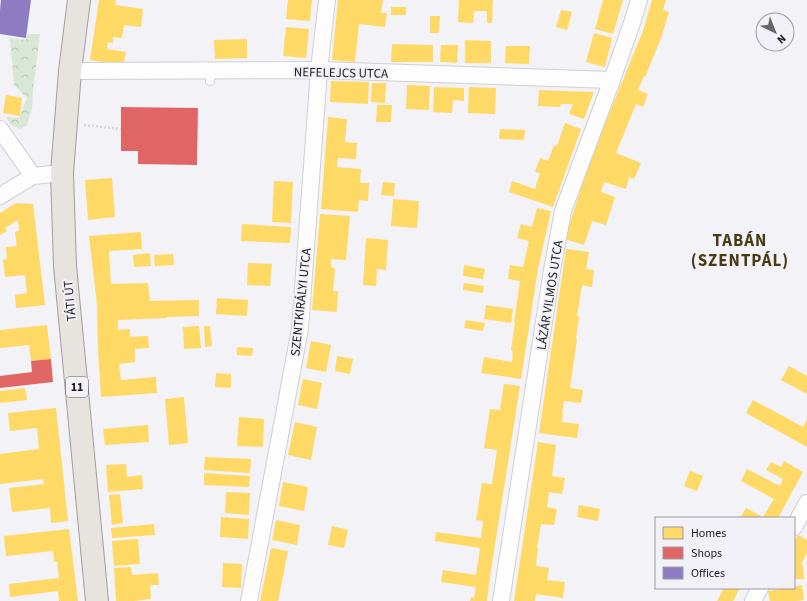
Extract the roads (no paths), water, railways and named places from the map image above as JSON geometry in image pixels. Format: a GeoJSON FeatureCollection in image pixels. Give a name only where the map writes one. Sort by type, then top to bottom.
{"type":"FeatureCollection","features":[{"type":"Feature","properties":{"kind":"main road","name":"TÁTI ÚT"},"geometry":{"type":"LineString","coordinates":[[79,0],[70,71],[62,173],[66,266],[97,601]]}},
{"type":"Feature","properties":{"kind":"street","name":"SZENTKIRÁLYI UTCA"},"geometry":{"type":"LineString","coordinates":[[249,601],[300,329],[326,0]]}},
{"type":"Feature","properties":{"kind":"street","name":"LÁZÁR VILMOS UTCA"},"geometry":{"type":"LineString","coordinates":[[500,601],[563,210],[612,80],[639,0]]}},
{"type":"Feature","properties":{"kind":"street","name":"NEFELEJCS UTCA"},"geometry":{"type":"LineString","coordinates":[[70,71],[210,76],[320,70],[612,80]]}},
{"type":"Feature","properties":{"kind":"street"},"geometry":{"type":"LineString","coordinates":[[0,129],[33,176]]}},
{"type":"Feature","properties":{"kind":"street"},"geometry":{"type":"LineString","coordinates":[[0,196],[33,176],[62,173]]}},
{"type":"Feature","properties":{"kind":"street"},"geometry":{"type":"LineString","coordinates":[[795,525],[807,503]]}},
{"type":"Feature","properties":{"kind":"street"},"geometry":{"type":"LineString","coordinates":[[753,601],[759,589]]}},
{"type":"Feature","properties":{"kind":"district","name":"TABÁN (SZENTPÁL)"},"geometry":{"type":"Point","coordinates":[740,250]}}]}
